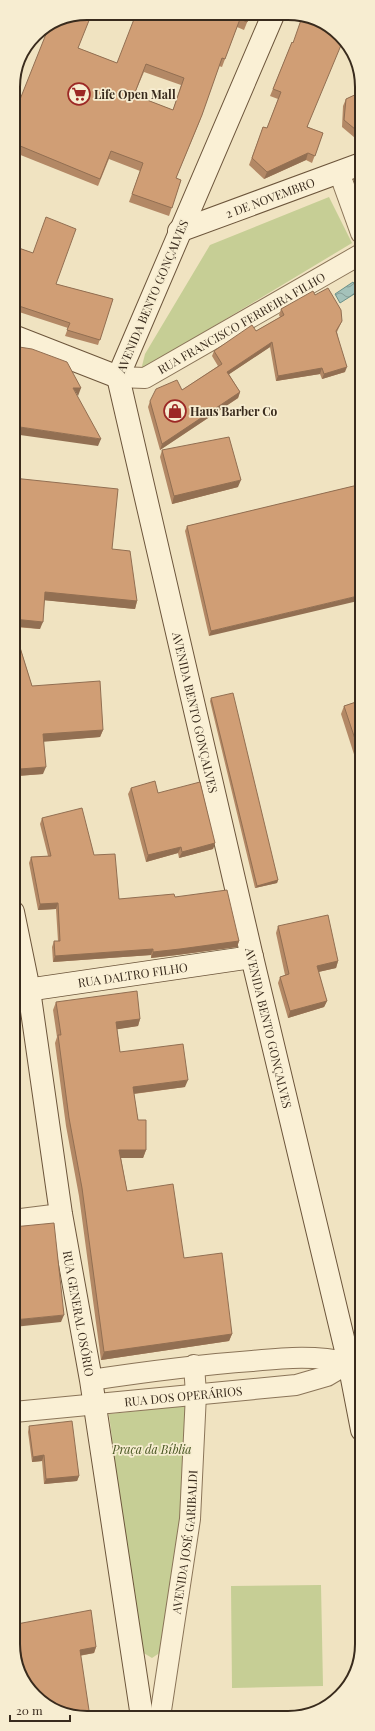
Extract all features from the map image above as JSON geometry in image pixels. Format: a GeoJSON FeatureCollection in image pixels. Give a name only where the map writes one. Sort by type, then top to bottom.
{"type":"FeatureCollection","features":[{"type":"Feature","properties":{"kind":"main road","name":"AVENIDA BENTO GONÇALVES"},"geometry":{"type":"LineString","coordinates":[[270,20],[118,376],[252,957],[355,1361]]}},
{"type":"Feature","properties":{"kind":"main road","name":"2 DE NOVEMBRO"},"geometry":{"type":"LineString","coordinates":[[179,231],[355,166]]}},
{"type":"Feature","properties":{"kind":"main road"},"geometry":{"type":"LineString","coordinates":[[20,339],[118,376]]}},
{"type":"Feature","properties":{"kind":"main road","name":"RUA DALTRO FILHO"},"geometry":{"type":"LineString","coordinates":[[21,991],[252,957]]}},
{"type":"Feature","properties":{"kind":"main road","name":"RUA GENERAL OSÓRIO"},"geometry":{"type":"LineString","coordinates":[[21,991],[90,1380],[141,1711]]}},
{"type":"Feature","properties":{"kind":"street"},"geometry":{"type":"LineString","coordinates":[[339,172],[355,216]]}},
{"type":"Feature","properties":{"kind":"street","name":"RUA FRANCISCO FERREIRA FILHO"},"geometry":{"type":"LineString","coordinates":[[118,376],[145,378],[355,257]]}},
{"type":"Feature","properties":{"kind":"street"},"geometry":{"type":"LineString","coordinates":[[20,1219],[61,1214]]}},
{"type":"Feature","properties":{"kind":"street","name":"RUA DOS OPERÁRIOS"},"geometry":{"type":"LineString","coordinates":[[90,1380],[194,1365],[326,1357],[355,1361]]}},
{"type":"Feature","properties":{"kind":"street","name":"RUA DOS OPERÁRIOS"},"geometry":{"type":"LineString","coordinates":[[20,1411],[296,1386],[327,1376],[355,1361]]}},
{"type":"Feature","properties":{"kind":"street","name":"AVENIDA JOSÉ GARIBALDI"},"geometry":{"type":"LineString","coordinates":[[161,1711],[190,1518],[196,1394],[194,1365]]}},
{"type":"Feature","properties":{"kind":"green space"},"geometry":{"type":"Polygon","coordinates":[[[329,197],[352,243],[141,370],[145,354],[210,245],[329,197]]]}},
{"type":"Feature","properties":{"kind":"green space","name":"Praça da Bíblia"},"geometry":{"type":"Polygon","coordinates":[[[194,1405],[185,1514],[164,1650],[152,1658],[137,1649],[109,1414],[194,1405]]]}},
{"type":"Feature","properties":{"kind":"green space"},"geometry":{"type":"Polygon","coordinates":[[[321,1585],[323,1686],[232,1688],[231,1586],[321,1585]]]}},
{"type":"Feature","properties":{"kind":"water"},"geometry":{"type":"Polygon","coordinates":[[[353,282],[355,285],[355,294],[340,303],[335,294],[353,282]]]}},
{"type":"Feature","properties":{"kind":"building"},"geometry":{"type":"Polygon","coordinates":[[[89,20],[78,48],[117,63],[134,20],[240,20],[225,59],[222,58],[202,115],[176,178],[181,180],[172,208],[132,194],[143,163],[111,151],[100,179],[20,146],[20,99],[46,35],[61,25],[74,21],[89,20]],[[146,64],[134,95],[173,110],[184,78],[146,64]]]}},
{"type":"Feature","properties":{"kind":"building"},"geometry":{"type":"Polygon","coordinates":[[[301,21],[322,29],[341,46],[307,127],[323,133],[315,156],[308,153],[267,172],[252,158],[263,127],[267,128],[281,92],[273,89],[292,42],[293,43],[301,21]]]}},
{"type":"Feature","properties":{"kind":"building"},"geometry":{"type":"Polygon","coordinates":[[[355,95],[355,129],[344,120],[346,99],[355,95]]]}},
{"type":"Feature","properties":{"kind":"building"},"geometry":{"type":"Polygon","coordinates":[[[46,217],[76,229],[56,284],[113,299],[100,340],[67,330],[70,323],[20,306],[20,248],[33,253],[46,217]]]}},
{"type":"Feature","properties":{"kind":"building"},"geometry":{"type":"Polygon","coordinates":[[[328,288],[341,310],[342,321],[336,331],[347,367],[324,374],[322,368],[278,376],[272,342],[227,372],[240,392],[162,444],[150,401],[156,389],[177,380],[182,390],[222,364],[214,351],[252,325],[256,331],[284,315],[281,309],[313,291],[315,295],[328,288]]]}},
{"type":"Feature","properties":{"kind":"building"},"geometry":{"type":"Polygon","coordinates":[[[20,347],[32,349],[67,362],[81,388],[73,388],[101,439],[20,427],[20,347]]]}},
{"type":"Feature","properties":{"kind":"building"},"geometry":{"type":"Polygon","coordinates":[[[229,437],[241,480],[174,496],[162,450],[229,437]]]}},
{"type":"Feature","properties":{"kind":"building"},"geometry":{"type":"Polygon","coordinates":[[[20,479],[118,489],[112,549],[130,551],[137,601],[45,592],[43,622],[20,620],[20,479]]]}},
{"type":"Feature","properties":{"kind":"building"},"geometry":{"type":"Polygon","coordinates":[[[355,486],[355,597],[211,631],[187,526],[355,486]]]}},
{"type":"Feature","properties":{"kind":"building"},"geometry":{"type":"Polygon","coordinates":[[[20,647],[32,686],[100,681],[103,730],[43,734],[46,767],[20,769],[20,647]]]}},
{"type":"Feature","properties":{"kind":"building"},"geometry":{"type":"Polygon","coordinates":[[[233,693],[278,880],[257,886],[211,698],[233,693]]]}},
{"type":"Feature","properties":{"kind":"building"},"geometry":{"type":"Polygon","coordinates":[[[355,702],[355,739],[344,706],[355,702]]]}},
{"type":"Feature","properties":{"kind":"building"},"geometry":{"type":"Polygon","coordinates":[[[155,781],[158,793],[200,782],[215,843],[182,852],[181,847],[148,855],[131,788],[155,781]]]}},
{"type":"Feature","properties":{"kind":"building"},"geometry":{"type":"Polygon","coordinates":[[[82,808],[94,855],[115,854],[119,899],[174,894],[175,897],[227,890],[239,941],[153,952],[153,949],[55,956],[54,941],[60,941],[58,903],[40,904],[31,857],[51,856],[42,818],[82,808]]]}},
{"type":"Feature","properties":{"kind":"building"},"geometry":{"type":"Polygon","coordinates":[[[328,915],[338,961],[317,966],[327,1001],[290,1011],[280,977],[289,974],[278,926],[328,915]]]}},
{"type":"Feature","properties":{"kind":"building"},"geometry":{"type":"Polygon","coordinates":[[[137,991],[140,1019],[116,1022],[120,1052],[183,1044],[188,1080],[133,1087],[138,1120],[146,1120],[146,1150],[119,1150],[127,1191],[173,1184],[184,1258],[222,1253],[232,1334],[104,1352],[82,1188],[69,1118],[58,1035],[61,1035],[56,1002],[137,991]]]}},
{"type":"Feature","properties":{"kind":"building"},"geometry":{"type":"Polygon","coordinates":[[[54,1223],[64,1315],[20,1319],[20,1226],[54,1223]]]}},
{"type":"Feature","properties":{"kind":"building"},"geometry":{"type":"Polygon","coordinates":[[[72,1421],[79,1476],[46,1479],[44,1455],[33,1457],[29,1426],[72,1421]]]}},
{"type":"Feature","properties":{"kind":"building"},"geometry":{"type":"Polygon","coordinates":[[[91,1610],[96,1647],[80,1650],[89,1711],[74,1710],[57,1704],[50,1700],[31,1681],[22,1662],[20,1644],[20,1623],[91,1610]]]}},
{"type":"Feature","properties":{"kind":"place","name":"Life Open Mall"},"geometry":{"type":"Point","coordinates":[79,94]}},
{"type":"Feature","properties":{"kind":"place","name":"Haus Barber Co"},"geometry":{"type":"Point","coordinates":[175,411]}}]}
